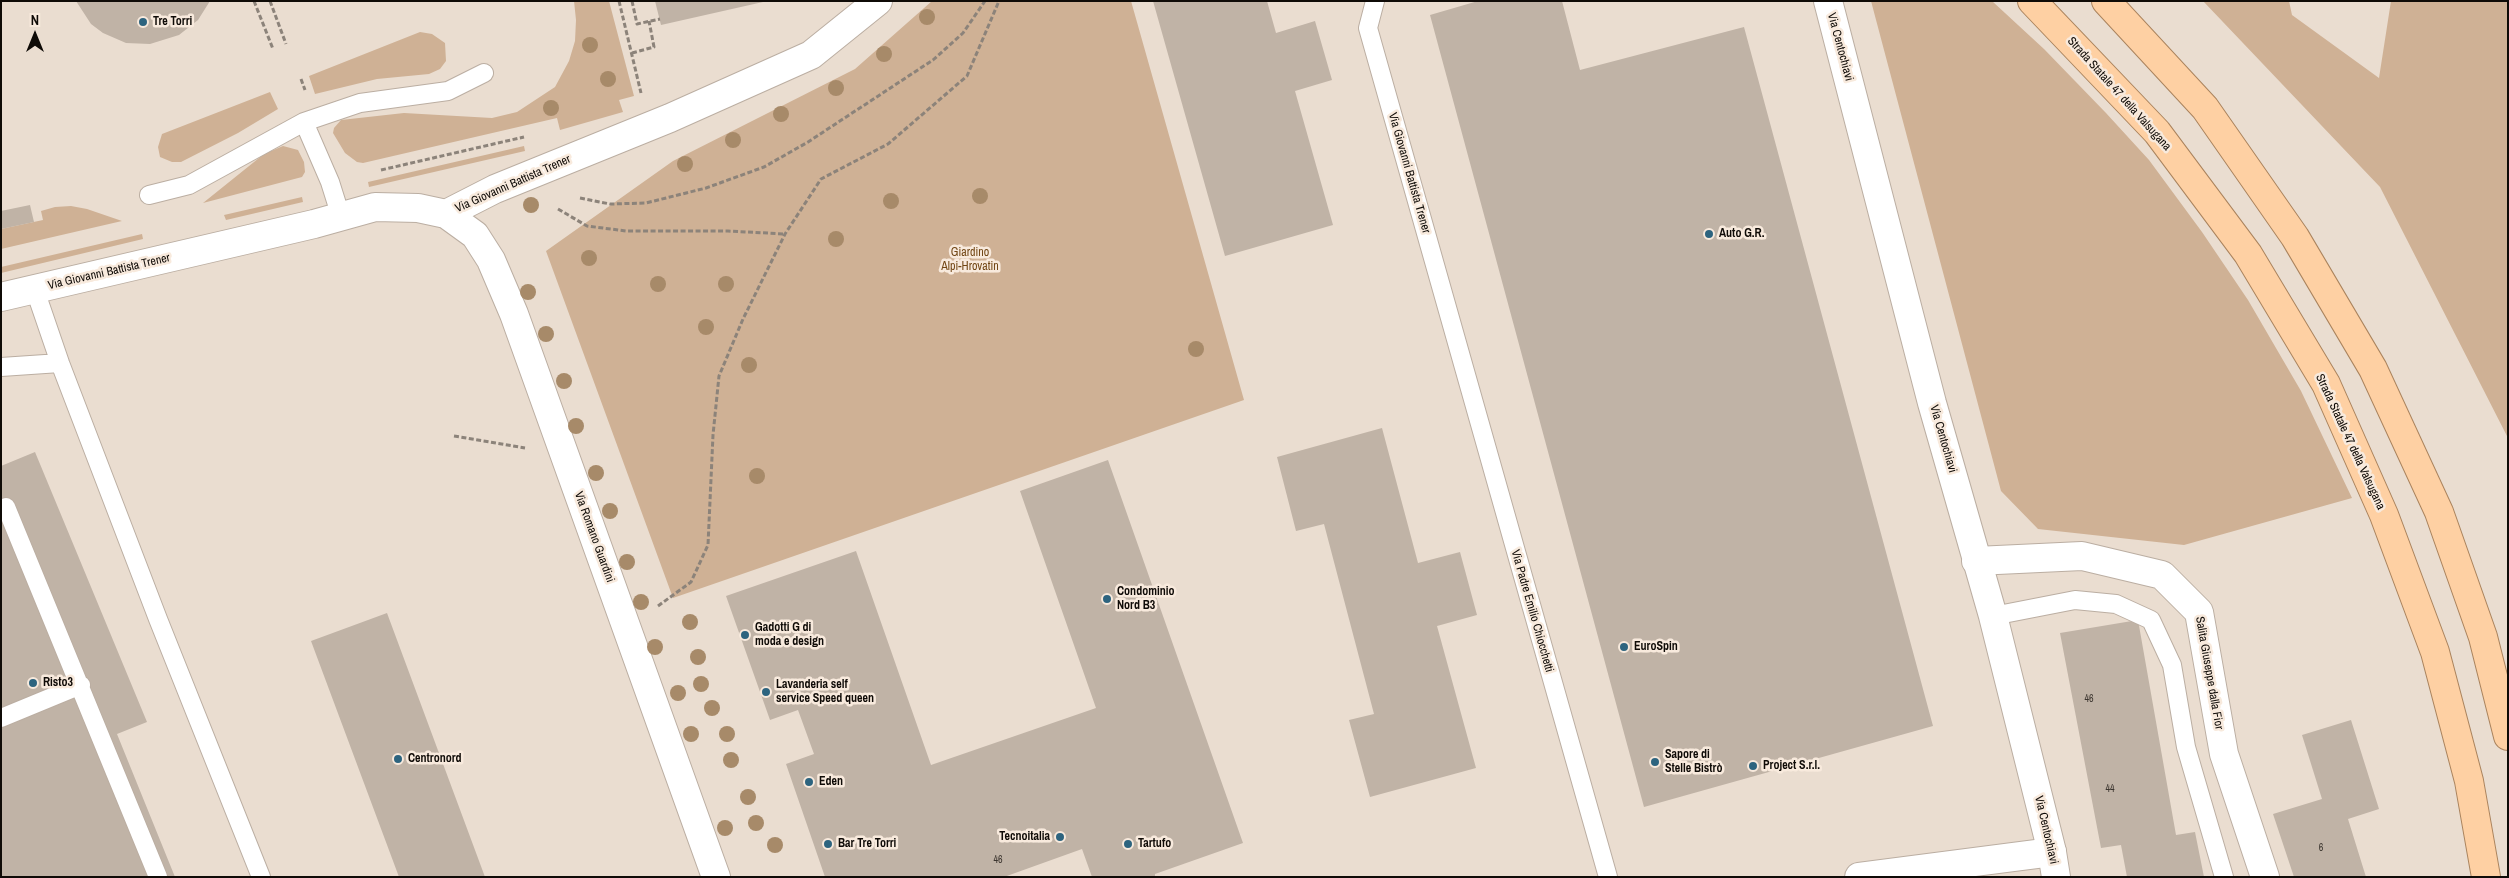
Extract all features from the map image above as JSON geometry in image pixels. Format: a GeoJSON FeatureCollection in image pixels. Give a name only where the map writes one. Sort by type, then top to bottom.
{"type":"FeatureCollection","features":[{"type":"Feature","properties":{"kind":"highway","name":"Strada Statale 47 della Valsugana"},"geometry":{"type":"LineString","coordinates":[[2032,1],[2157,132],[2248,254],[2326,384],[2384,515],[2435,652],[2469,780],[2486,877]]}},
{"type":"Feature","properties":{"kind":"highway"},"geometry":{"type":"LineString","coordinates":[[2106,1],[2204,108],[2295,238],[2373,369],[2439,512],[2483,637],[2508,736]]}},
{"type":"Feature","properties":{"kind":"street","name":"Via Giovanni Battista Trener"},"geometry":{"type":"LineString","coordinates":[[1,297],[341,217],[375,207],[418,208],[446,214],[495,189],[650,125],[811,55],[878,1]]}},
{"type":"Feature","properties":{"kind":"street","name":"Via Centochiavi"},"geometry":{"type":"LineString","coordinates":[[1828,1],[1932,403],[1993,616],[2054,864]]}},
{"type":"Feature","properties":{"kind":"street","name":"Via Romano Guardini"},"geometry":{"type":"LineString","coordinates":[[446,214],[475,236],[491,260],[510,306],[716,877]]}},
{"type":"Feature","properties":{"kind":"street","name":"Salita Giuseppe dalla Fior"},"geometry":{"type":"LineString","coordinates":[[1976,561],[2082,556],[2162,575],[2199,612],[2224,754],[2265,877]]}},
{"type":"Feature","properties":{"kind":"street"},"geometry":{"type":"LineString","coordinates":[[1859,877],[2054,864]]}},
{"type":"Feature","properties":{"kind":"lane","name":"Via Giovanni Battista Trener"},"geometry":{"type":"LineString","coordinates":[[1375,1],[1368,28],[1457,345]]}},
{"type":"Feature","properties":{"kind":"lane"},"geometry":{"type":"LineString","coordinates":[[149,195],[189,185],[304,122],[360,103],[448,91],[484,73]]}},
{"type":"Feature","properties":{"kind":"lane"},"geometry":{"type":"LineString","coordinates":[[304,122],[330,182],[341,217]]}},
{"type":"Feature","properties":{"kind":"lane"},"geometry":{"type":"LineString","coordinates":[[35,290],[60,363],[158,619],[261,877]]}},
{"type":"Feature","properties":{"kind":"lane","name":"Via Padre Emilio Chiocchetti"},"geometry":{"type":"LineString","coordinates":[[1457,345],[1608,877]]}},
{"type":"Feature","properties":{"kind":"lane"},"geometry":{"type":"LineString","coordinates":[[1,367],[60,363]]}},
{"type":"Feature","properties":{"kind":"lane"},"geometry":{"type":"LineString","coordinates":[[1,508],[6,507],[81,685],[158,877]]}},
{"type":"Feature","properties":{"kind":"lane"},"geometry":{"type":"LineString","coordinates":[[1993,616],[2075,600],[2116,604],[2150,620],[2172,665],[2186,747],[2224,877]]}},
{"type":"Feature","properties":{"kind":"lane"},"geometry":{"type":"LineString","coordinates":[[1,718],[81,685]]}},
{"type":"Feature","properties":{"kind":"path"},"geometry":{"type":"LineString","coordinates":[[254,1],[273,49]]}},
{"type":"Feature","properties":{"kind":"path"},"geometry":{"type":"LineString","coordinates":[[270,1],[286,44]]}},
{"type":"Feature","properties":{"kind":"path"},"geometry":{"type":"LineString","coordinates":[[619,1],[650,125]]}},
{"type":"Feature","properties":{"kind":"path"},"geometry":{"type":"LineString","coordinates":[[632,1],[638,24],[660,18]]}},
{"type":"Feature","properties":{"kind":"path"},"geometry":{"type":"LineString","coordinates":[[580,198],[610,204],[646,203],[706,188],[764,166],[808,142],[933,60],[963,33],[985,1]]}},
{"type":"Feature","properties":{"kind":"path"},"geometry":{"type":"LineString","coordinates":[[658,606],[691,582],[708,546],[713,435],[720,376],[743,319],[785,234],[821,179],[888,144],[967,76],[999,1]]}},
{"type":"Feature","properties":{"kind":"path"},"geometry":{"type":"LineString","coordinates":[[632,53],[654,47],[649,21]]}},
{"type":"Feature","properties":{"kind":"path"},"geometry":{"type":"LineString","coordinates":[[301,79],[308,96]]}},
{"type":"Feature","properties":{"kind":"path"},"geometry":{"type":"LineString","coordinates":[[558,209],[587,226],[626,232],[728,231],[785,234]]}},
{"type":"Feature","properties":{"kind":"path"},"geometry":{"type":"LineString","coordinates":[[454,436],[533,449]]}},
{"type":"Feature","properties":{"kind":"green space"},"geometry":{"type":"Polygon","coordinates":[[[574,1],[609,1],[634,96],[619,100],[623,112],[560,130],[557,118],[363,163],[357,162],[345,153],[333,133],[334,128],[341,120],[404,113],[492,118],[517,112],[555,87],[569,61],[575,41],[576,20],[574,1]]]}},
{"type":"Feature","properties":{"kind":"green space","name":"Giardino Alpi-Hrovatin"},"geometry":{"type":"Polygon","coordinates":[[[932,1],[1131,1],[1244,400],[673,598],[546,251],[673,161],[855,69],[932,1]]]}},
{"type":"Feature","properties":{"kind":"green space"},"geometry":{"type":"Polygon","coordinates":[[[1871,1],[1992,1],[2044,49],[2106,113],[2149,160],[2202,232],[2248,300],[2301,391],[2352,498],[2184,545],[2038,529],[2001,491],[1871,1]]]}},
{"type":"Feature","properties":{"kind":"green space"},"geometry":{"type":"Polygon","coordinates":[[[2203,1],[2289,1],[2292,15],[2379,78],[2391,1],[2508,1],[2508,438],[2380,187],[2203,1]]]}},
{"type":"Feature","properties":{"kind":"green space"},"geometry":{"type":"Polygon","coordinates":[[[420,32],[432,34],[445,43],[446,61],[440,69],[429,74],[377,79],[315,94],[309,76],[420,32]]]}},
{"type":"Feature","properties":{"kind":"green space"},"geometry":{"type":"Polygon","coordinates":[[[270,92],[278,109],[238,133],[181,162],[172,162],[160,157],[158,147],[162,134],[270,92]]]}},
{"type":"Feature","properties":{"kind":"green space"},"geometry":{"type":"Polygon","coordinates":[[[283,146],[298,150],[304,162],[305,172],[302,177],[203,203],[264,154],[283,146]]]}},
{"type":"Feature","properties":{"kind":"green space"},"geometry":{"type":"Polygon","coordinates":[[[524,146],[525,151],[369,187],[368,182],[524,146]]]}},
{"type":"Feature","properties":{"kind":"green space"},"geometry":{"type":"Polygon","coordinates":[[[302,197],[303,202],[226,220],[224,215],[302,197]]]}},
{"type":"Feature","properties":{"kind":"green space"},"geometry":{"type":"Polygon","coordinates":[[[71,206],[87,209],[122,221],[1,249],[1,229],[43,220],[41,211],[55,207],[71,206]]]}},
{"type":"Feature","properties":{"kind":"green space"},"geometry":{"type":"Polygon","coordinates":[[[142,234],[143,239],[1,273],[1,267],[142,234]]]}},
{"type":"Feature","properties":{"kind":"building","name":"Tre Torri"},"geometry":{"type":"Polygon","coordinates":[[[76,1],[210,1],[198,20],[179,35],[150,44],[126,43],[103,33],[91,24],[76,1]]]}},
{"type":"Feature","properties":{"kind":"building"},"geometry":{"type":"Polygon","coordinates":[[[655,1],[763,1],[763,2],[661,25],[655,1]]]}},
{"type":"Feature","properties":{"kind":"building"},"geometry":{"type":"Polygon","coordinates":[[[1153,1],[1267,1],[1276,33],[1315,21],[1332,80],[1295,91],[1333,225],[1225,256],[1153,1]]]}},
{"type":"Feature","properties":{"kind":"building"},"geometry":{"type":"Polygon","coordinates":[[[1478,1],[1562,1],[1580,70],[1744,27],[1933,726],[1644,807],[1430,15],[1478,1]]]}},
{"type":"Feature","properties":{"kind":"building"},"geometry":{"type":"Polygon","coordinates":[[[30,205],[34,222],[1,229],[1,211],[30,205]]]}},
{"type":"Feature","properties":{"kind":"building"},"geometry":{"type":"Polygon","coordinates":[[[1382,428],[1418,563],[1460,552],[1477,615],[1437,626],[1476,768],[1370,797],[1349,720],[1374,714],[1324,524],[1296,531],[1277,457],[1382,428]]]}},
{"type":"Feature","properties":{"kind":"building"},"geometry":{"type":"Polygon","coordinates":[[[35,452],[147,722],[117,734],[175,877],[1,877],[1,466],[35,452]]]}},
{"type":"Feature","properties":{"kind":"building"},"geometry":{"type":"Polygon","coordinates":[[[1108,460],[1243,843],[1155,874],[1155,877],[1092,877],[1082,849],[1004,877],[825,877],[786,764],[814,754],[798,710],[770,720],[726,596],[856,551],[931,765],[1096,708],[1020,491],[1108,460]]]}},
{"type":"Feature","properties":{"kind":"building","name":"Centronord"},"geometry":{"type":"Polygon","coordinates":[[[387,613],[485,877],[399,877],[311,641],[387,613]]]}},
{"type":"Feature","properties":{"kind":"building"},"geometry":{"type":"Polygon","coordinates":[[[2138,620],[2176,835],[2195,832],[2204,877],[2127,877],[2121,845],[2101,848],[2060,633],[2138,620]]]}},
{"type":"Feature","properties":{"kind":"building"},"geometry":{"type":"Polygon","coordinates":[[[2351,720],[2379,809],[2348,819],[2366,877],[2294,877],[2273,814],[2322,799],[2302,735],[2351,720]]]}},
{"type":"Feature","properties":{"kind":"place","name":"Tre Torri"},"geometry":{"type":"Point","coordinates":[143,22]}},
{"type":"Feature","properties":{"kind":"place","name":"Auto G.R."},"geometry":{"type":"Point","coordinates":[1709,234]}},
{"type":"Feature","properties":{"kind":"place","name":"Condominio Nord B3"},"geometry":{"type":"Point","coordinates":[1107,599]}},
{"type":"Feature","properties":{"kind":"place","name":"Gadotti G di moda e design"},"geometry":{"type":"Point","coordinates":[745,635]}},
{"type":"Feature","properties":{"kind":"place","name":"EuroSpin"},"geometry":{"type":"Point","coordinates":[1624,647]}},
{"type":"Feature","properties":{"kind":"place","name":"Risto3"},"geometry":{"type":"Point","coordinates":[33,683]}},
{"type":"Feature","properties":{"kind":"place","name":"Lavanderia self service Speed queen"},"geometry":{"type":"Point","coordinates":[766,692]}},
{"type":"Feature","properties":{"kind":"place","name":"Centronord"},"geometry":{"type":"Point","coordinates":[398,759]}},
{"type":"Feature","properties":{"kind":"place","name":"Sapore di Stelle Bistrò"},"geometry":{"type":"Point","coordinates":[1655,762]}},
{"type":"Feature","properties":{"kind":"place","name":"Project S.r.l."},"geometry":{"type":"Point","coordinates":[1753,766]}},
{"type":"Feature","properties":{"kind":"place","name":"Eden"},"geometry":{"type":"Point","coordinates":[809,782]}},
{"type":"Feature","properties":{"kind":"place","name":"Tecnoitalia"},"geometry":{"type":"Point","coordinates":[1060,837]}},
{"type":"Feature","properties":{"kind":"place","name":"Bar Tre Torri"},"geometry":{"type":"Point","coordinates":[828,844]}},
{"type":"Feature","properties":{"kind":"place","name":"Tartufo"},"geometry":{"type":"Point","coordinates":[1128,844]}}]}
